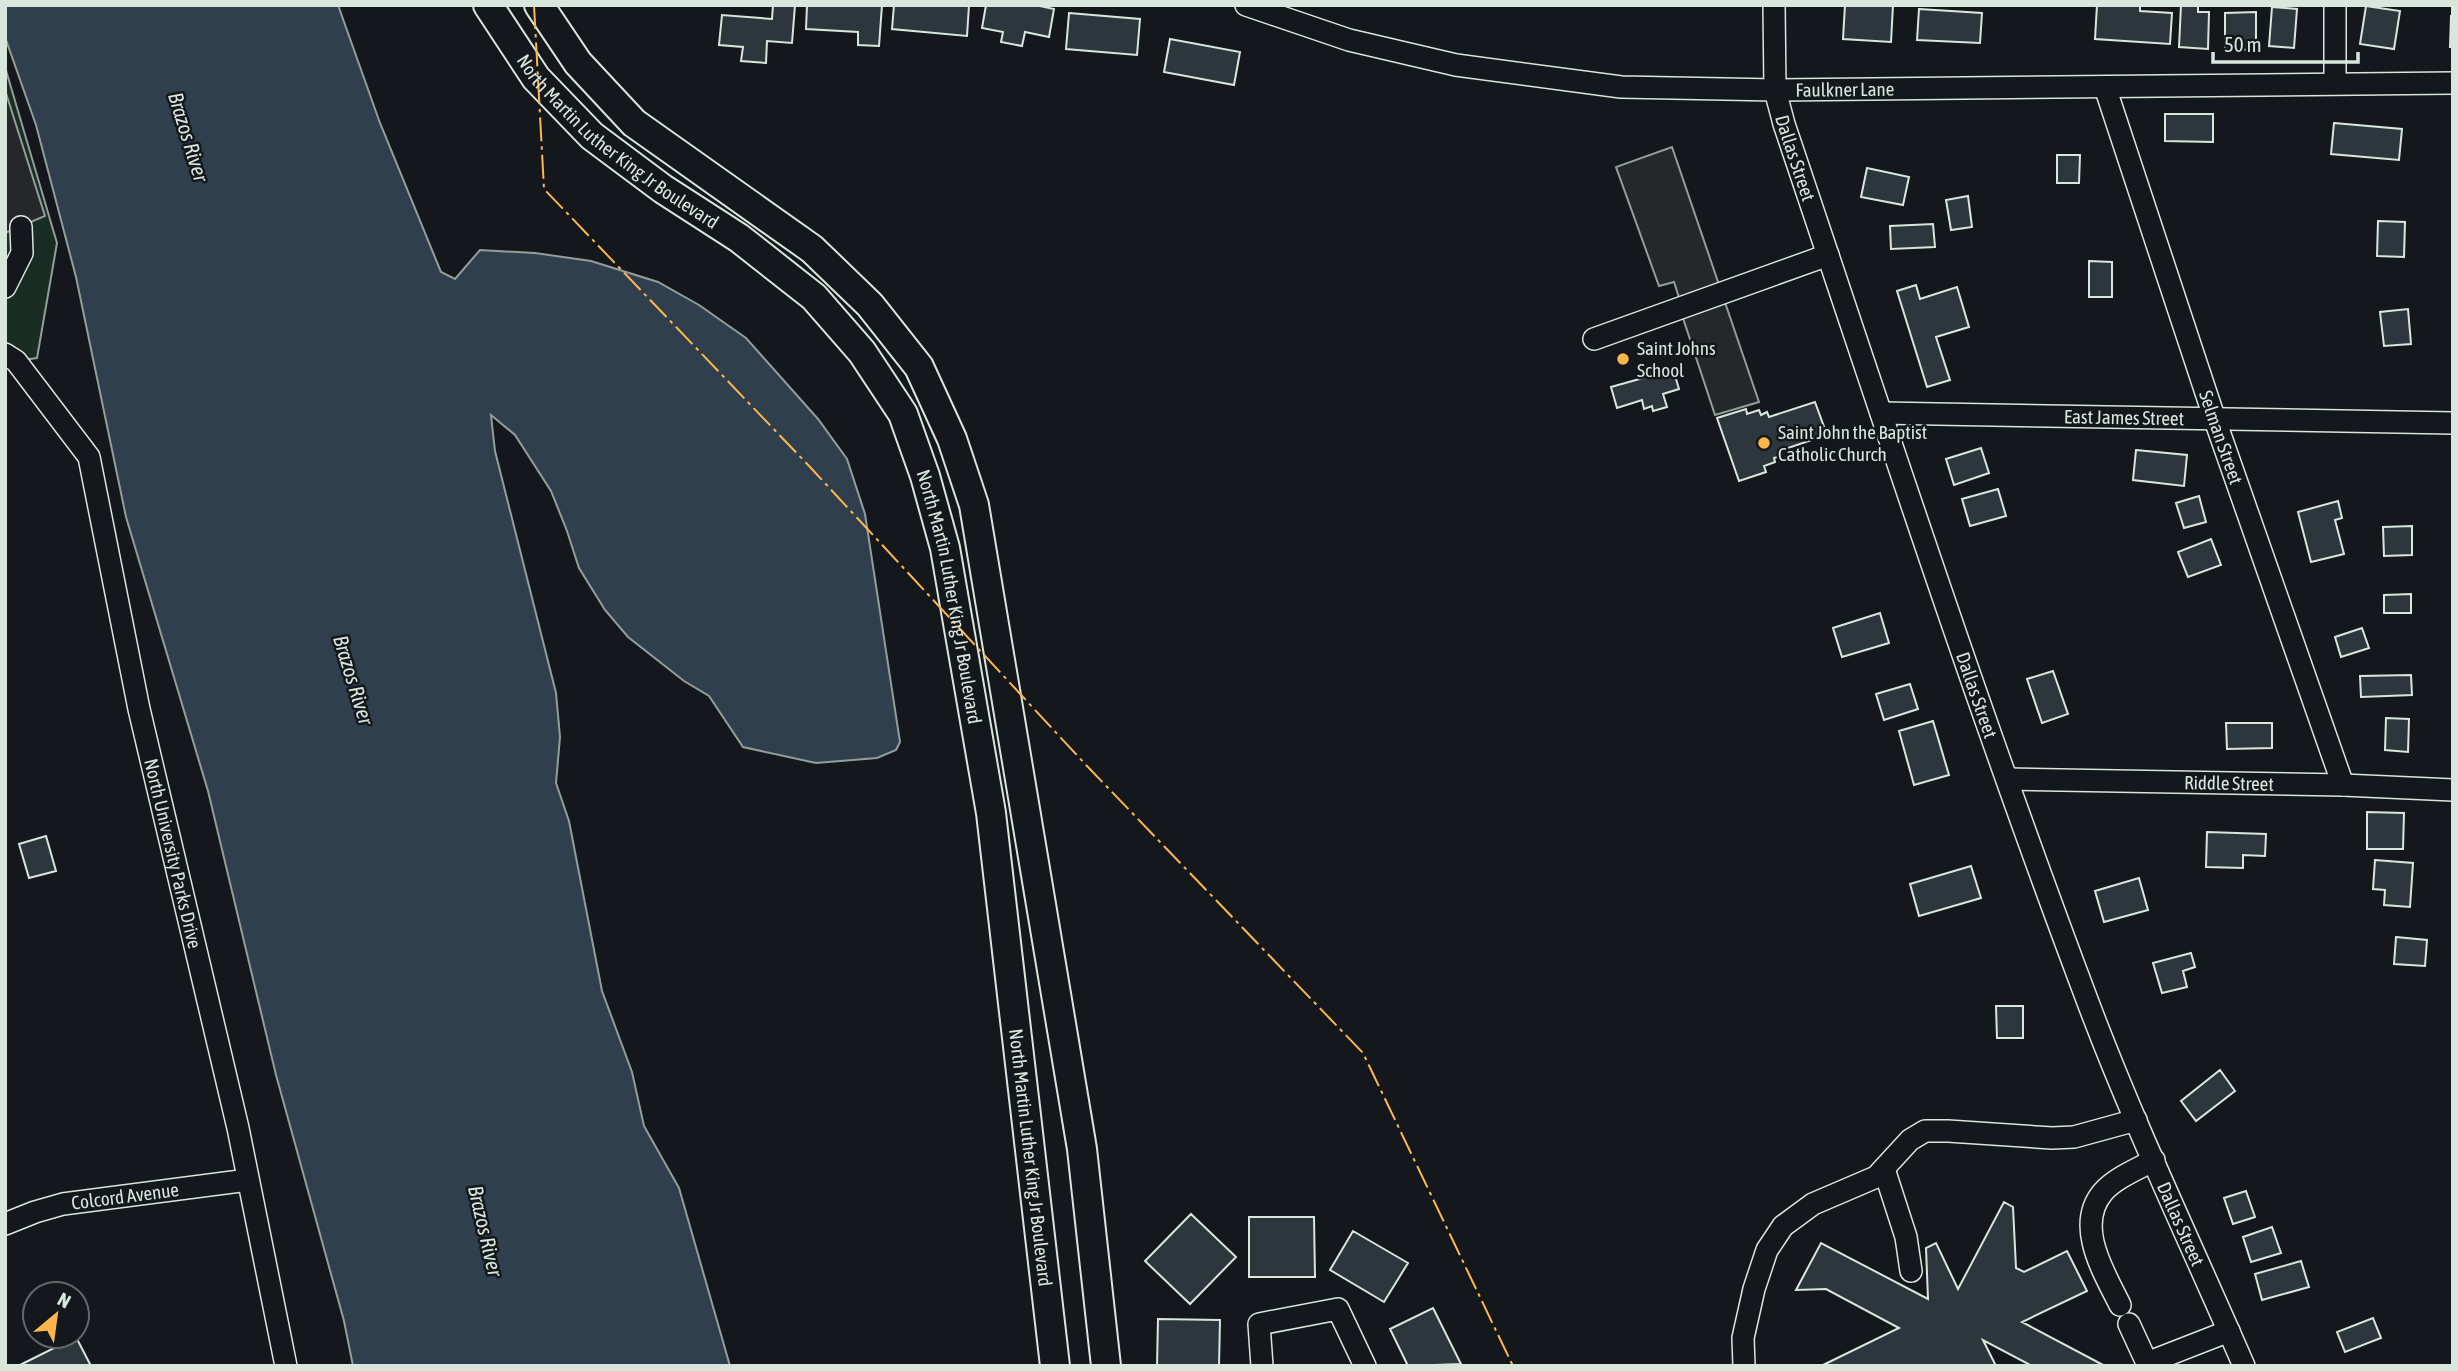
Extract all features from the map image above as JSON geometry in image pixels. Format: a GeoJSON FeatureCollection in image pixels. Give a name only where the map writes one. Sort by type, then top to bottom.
{"type":"FeatureCollection","features":[{"type":"Feature","properties":{"kind":"main road","name":"North Martin Luther King Jr Boulevard"},"geometry":{"type":"LineString","coordinates":[[488,5],[536,78],[592,136],[663,189],[739,238],[814,297],[862,352],[903,414],[946,548],[991,813],[1055,1366]]}},
{"type":"Feature","properties":{"kind":"main road","name":"North Martin Luther King Jr Boulevard"},"geometry":{"type":"LineString","coordinates":[[539,5],[578,63],[634,123],[812,249],[870,305],[919,367],[953,439],[974,505],[1082,1149],[1106,1366]]}},
{"type":"Feature","properties":{"kind":"street","name":"Faulkner Lane"},"geometry":{"type":"LineString","coordinates":[[1246,5],[1349,40],[1456,65],[1621,87],[1775,90],[2453,83]]}},
{"type":"Feature","properties":{"kind":"street","name":"Dallas Street"},"geometry":{"type":"LineString","coordinates":[[1774,5],[1775,90],[1881,413],[2007,779],[2089,1007],[2244,1366]]}},
{"type":"Feature","properties":{"kind":"street"},"geometry":{"type":"LineString","coordinates":[[2335,5],[2335,83]]}},
{"type":"Feature","properties":{"kind":"street","name":"Selman Street"},"geometry":{"type":"LineString","coordinates":[[2105,87],[2215,420],[2343,785]]}},
{"type":"Feature","properties":{"kind":"street"},"geometry":{"type":"LineString","coordinates":[[5,287],[22,253],[21,227]]}},
{"type":"Feature","properties":{"kind":"street"},"geometry":{"type":"LineString","coordinates":[[1594,339],[1828,255]]}},
{"type":"Feature","properties":{"kind":"street","name":"North University Parks Drive"},"geometry":{"type":"LineString","coordinates":[[10,358],[89,457],[139,709],[248,1180],[286,1366]]}},
{"type":"Feature","properties":{"kind":"street","name":"East James Street"},"geometry":{"type":"LineString","coordinates":[[1881,413],[2453,423]]}},
{"type":"Feature","properties":{"kind":"street","name":"Riddle Street"},"geometry":{"type":"LineString","coordinates":[[2007,779],[2343,785],[2453,790]]}},
{"type":"Feature","properties":{"kind":"street"},"geometry":{"type":"LineString","coordinates":[[1744,1366],[1743,1338],[1754,1289],[1767,1250],[1783,1226],[1813,1204],[1876,1177],[1910,1140],[1925,1131],[1948,1130],[2052,1139],[2074,1137],[2136,1120]]}},
{"type":"Feature","properties":{"kind":"street"},"geometry":{"type":"LineString","coordinates":[[2154,1160],[2110,1186],[2102,1194],[2094,1208],[2091,1230],[2097,1257],[2147,1363],[2229,1331]]}},
{"type":"Feature","properties":{"kind":"street"},"geometry":{"type":"LineString","coordinates":[[1884,1169],[1906,1237],[1911,1271]]}},
{"type":"Feature","properties":{"kind":"street","name":"Colcord Avenue"},"geometry":{"type":"LineString","coordinates":[[5,1224],[63,1204],[248,1180]]}},
{"type":"Feature","properties":{"kind":"street"},"geometry":{"type":"LineString","coordinates":[[1262,1366],[1259,1324],[1338,1309],[1365,1366]]}},
{"type":"Feature","properties":{"kind":"green space"},"geometry":{"type":"Polygon","coordinates":[[[5,67],[57,243],[37,358],[16,361],[5,354],[5,67]]]}},
{"type":"Feature","properties":{"kind":"shaded area"},"geometry":{"type":"Polygon","coordinates":[[[5,90],[45,216],[5,233],[5,90]]]}},
{"type":"Feature","properties":{"kind":"shaded area"},"geometry":{"type":"Polygon","coordinates":[[[1672,147],[1759,402],[1715,415],[1674,282],[1659,286],[1616,167],[1672,147]]]}},
{"type":"Feature","properties":{"kind":"water","name":"Brazos River"},"geometry":{"type":"Polygon","coordinates":[[[5,5],[338,5],[380,123],[441,272],[455,279],[480,250],[535,253],[591,261],[658,282],[699,305],[746,338],[818,419],[847,459],[865,514],[900,742],[896,750],[877,758],[816,763],[743,747],[709,696],[684,681],[628,637],[605,610],[579,568],[551,491],[515,435],[491,415],[495,451],[556,693],[560,737],[556,783],[569,821],[602,991],[632,1072],[644,1126],[679,1188],[730,1366],[353,1366],[344,1321],[276,1075],[208,791],[126,517],[76,277],[36,125],[5,37],[5,5]]]}},
{"type":"Feature","properties":{"kind":"building"},"geometry":{"type":"Polygon","coordinates":[[[773,5],[795,5],[792,43],[767,41],[766,63],[741,61],[743,47],[719,45],[722,15],[772,19],[773,5]]]}},
{"type":"Feature","properties":{"kind":"building"},"geometry":{"type":"Polygon","coordinates":[[[807,5],[882,5],[879,46],[858,45],[858,32],[806,29],[807,5]]]}},
{"type":"Feature","properties":{"kind":"building"},"geometry":{"type":"Polygon","coordinates":[[[894,5],[969,5],[967,36],[892,29],[894,5]]]}},
{"type":"Feature","properties":{"kind":"building"},"geometry":{"type":"Polygon","coordinates":[[[986,5],[1035,5],[1054,9],[1049,37],[1025,32],[1022,46],[1001,42],[1003,32],[982,28],[986,5]]]}},
{"type":"Feature","properties":{"kind":"building"},"geometry":{"type":"Polygon","coordinates":[[[1845,5],[1893,5],[1891,42],[1843,39],[1845,5]]]}},
{"type":"Feature","properties":{"kind":"building"},"geometry":{"type":"Polygon","coordinates":[[[2097,5],[2140,5],[2140,11],[2172,13],[2170,44],[2095,39],[2097,5]]]}},
{"type":"Feature","properties":{"kind":"building"},"geometry":{"type":"Polygon","coordinates":[[[2181,5],[2198,5],[2198,12],[2209,12],[2208,49],[2179,47],[2181,5]]]}},
{"type":"Feature","properties":{"kind":"building"},"geometry":{"type":"Polygon","coordinates":[[[2366,6],[2400,11],[2394,49],[2360,44],[2366,6]]]}},
{"type":"Feature","properties":{"kind":"building"},"geometry":{"type":"Polygon","coordinates":[[[2272,7],[2297,9],[2294,48],[2269,46],[2272,7]]]}},
{"type":"Feature","properties":{"kind":"building"},"geometry":{"type":"Polygon","coordinates":[[[1919,9],[1982,13],[1980,43],[1917,40],[1919,9]]]}},
{"type":"Feature","properties":{"kind":"building"},"geometry":{"type":"Polygon","coordinates":[[[2256,12],[2256,50],[2225,49],[2225,13],[2256,12]]]}},
{"type":"Feature","properties":{"kind":"building"},"geometry":{"type":"Polygon","coordinates":[[[1069,13],[1140,19],[1137,55],[1066,49],[1069,13]]]}},
{"type":"Feature","properties":{"kind":"building"},"geometry":{"type":"Polygon","coordinates":[[[2453,16],[2453,47],[2450,47],[2453,16]]]}},
{"type":"Feature","properties":{"kind":"building"},"geometry":{"type":"Polygon","coordinates":[[[1170,39],[1240,52],[1234,85],[1164,72],[1170,39]]]}},
{"type":"Feature","properties":{"kind":"building"},"geometry":{"type":"Polygon","coordinates":[[[2165,114],[2213,114],[2213,142],[2165,141],[2165,114]]]}},
{"type":"Feature","properties":{"kind":"building"},"geometry":{"type":"Polygon","coordinates":[[[2334,123],[2402,129],[2399,160],[2331,154],[2334,123]]]}},
{"type":"Feature","properties":{"kind":"building"},"geometry":{"type":"Polygon","coordinates":[[[2057,155],[2080,155],[2079,183],[2057,183],[2057,155]]]}},
{"type":"Feature","properties":{"kind":"building"},"geometry":{"type":"Polygon","coordinates":[[[1867,168],[1909,177],[1903,205],[1861,197],[1867,168]]]}},
{"type":"Feature","properties":{"kind":"building"},"geometry":{"type":"Polygon","coordinates":[[[1968,196],[1972,227],[1951,230],[1946,200],[1968,196]]]}},
{"type":"Feature","properties":{"kind":"building"},"geometry":{"type":"Polygon","coordinates":[[[2378,221],[2405,222],[2404,257],[2377,256],[2378,221]]]}},
{"type":"Feature","properties":{"kind":"building"},"geometry":{"type":"Polygon","coordinates":[[[1933,224],[1935,247],[1891,249],[1890,226],[1933,224]]]}},
{"type":"Feature","properties":{"kind":"building"},"geometry":{"type":"Polygon","coordinates":[[[2089,261],[2112,262],[2112,297],[2089,297],[2089,261]]]}},
{"type":"Feature","properties":{"kind":"building"},"geometry":{"type":"Polygon","coordinates":[[[1916,285],[1920,299],[1957,287],[1969,327],[1936,337],[1950,380],[1927,387],[1897,291],[1916,285]]]}},
{"type":"Feature","properties":{"kind":"building"},"geometry":{"type":"Polygon","coordinates":[[[2408,309],[2411,344],[2384,346],[2380,312],[2408,309]]]}},
{"type":"Feature","properties":{"kind":"building"},"geometry":{"type":"Polygon","coordinates":[[[1655,367],[1657,374],[1673,369],[1679,389],[1663,394],[1667,407],[1653,411],[1652,406],[1644,409],[1642,400],[1617,408],[1611,387],[1643,378],[1641,371],[1655,367]]]}},
{"type":"Feature","properties":{"kind":"building","name":"Saint John the Baptist Catholic Church"},"geometry":{"type":"Polygon","coordinates":[[[1815,402],[1827,435],[1779,451],[1781,456],[1774,458],[1775,462],[1764,466],[1766,472],[1739,481],[1717,418],[1746,409],[1747,414],[1759,410],[1761,415],[1767,412],[1769,417],[1815,402]]]}},
{"type":"Feature","properties":{"kind":"building"},"geometry":{"type":"Polygon","coordinates":[[[1981,448],[1989,473],[1954,485],[1946,459],[1981,448]]]}},
{"type":"Feature","properties":{"kind":"building"},"geometry":{"type":"Polygon","coordinates":[[[2136,450],[2187,455],[2184,486],[2133,480],[2136,450]]]}},
{"type":"Feature","properties":{"kind":"building"},"geometry":{"type":"Polygon","coordinates":[[[1998,489],[2006,516],[1970,526],[1962,499],[1998,489]]]}},
{"type":"Feature","properties":{"kind":"building"},"geometry":{"type":"Polygon","coordinates":[[[2199,496],[2206,522],[2184,528],[2176,503],[2199,496]]]}},
{"type":"Feature","properties":{"kind":"building"},"geometry":{"type":"Polygon","coordinates":[[[2338,501],[2342,518],[2335,520],[2344,554],[2311,562],[2298,512],[2338,501]]]}},
{"type":"Feature","properties":{"kind":"building"},"geometry":{"type":"Polygon","coordinates":[[[2412,526],[2412,555],[2384,556],[2383,527],[2412,526]]]}},
{"type":"Feature","properties":{"kind":"building"},"geometry":{"type":"Polygon","coordinates":[[[2211,539],[2221,565],[2188,577],[2178,552],[2211,539]]]}},
{"type":"Feature","properties":{"kind":"building"},"geometry":{"type":"Polygon","coordinates":[[[2411,594],[2411,613],[2384,613],[2384,595],[2411,594]]]}},
{"type":"Feature","properties":{"kind":"building"},"geometry":{"type":"Polygon","coordinates":[[[1880,613],[1889,643],[1842,657],[1833,628],[1880,613]]]}},
{"type":"Feature","properties":{"kind":"building"},"geometry":{"type":"Polygon","coordinates":[[[2362,628],[2369,648],[2341,657],[2335,637],[2362,628]]]}},
{"type":"Feature","properties":{"kind":"building"},"geometry":{"type":"Polygon","coordinates":[[[2053,671],[2068,714],[2042,723],[2027,679],[2053,671]]]}},
{"type":"Feature","properties":{"kind":"building"},"geometry":{"type":"Polygon","coordinates":[[[2411,675],[2412,695],[2361,697],[2360,676],[2411,675]]]}},
{"type":"Feature","properties":{"kind":"building"},"geometry":{"type":"Polygon","coordinates":[[[1910,684],[1918,709],[1884,720],[1876,694],[1910,684]]]}},
{"type":"Feature","properties":{"kind":"building"},"geometry":{"type":"Polygon","coordinates":[[[2386,718],[2409,719],[2408,752],[2385,750],[2386,718]]]}},
{"type":"Feature","properties":{"kind":"building"},"geometry":{"type":"Polygon","coordinates":[[[1933,721],[1949,775],[1914,785],[1899,731],[1933,721]]]}},
{"type":"Feature","properties":{"kind":"building"},"geometry":{"type":"Polygon","coordinates":[[[2226,723],[2272,723],[2272,748],[2227,749],[2226,723]]]}},
{"type":"Feature","properties":{"kind":"building"},"geometry":{"type":"Polygon","coordinates":[[[2367,812],[2404,813],[2403,849],[2367,849],[2367,812]]]}},
{"type":"Feature","properties":{"kind":"building"},"geometry":{"type":"Polygon","coordinates":[[[2207,832],[2266,834],[2265,856],[2243,855],[2243,868],[2206,867],[2207,832]]]}},
{"type":"Feature","properties":{"kind":"building"},"geometry":{"type":"Polygon","coordinates":[[[46,836],[56,871],[29,878],[19,844],[46,836]]]}},
{"type":"Feature","properties":{"kind":"building"},"geometry":{"type":"Polygon","coordinates":[[[2375,860],[2413,863],[2410,907],[2384,905],[2385,890],[2373,889],[2375,860]]]}},
{"type":"Feature","properties":{"kind":"building"},"geometry":{"type":"Polygon","coordinates":[[[1971,866],[1981,898],[1919,916],[1910,884],[1971,866]]]}},
{"type":"Feature","properties":{"kind":"building"},"geometry":{"type":"Polygon","coordinates":[[[2139,878],[2148,910],[2104,922],[2095,891],[2139,878]]]}},
{"type":"Feature","properties":{"kind":"building"},"geometry":{"type":"Polygon","coordinates":[[[2396,937],[2427,940],[2425,966],[2394,964],[2396,937]]]}},
{"type":"Feature","properties":{"kind":"building"},"geometry":{"type":"Polygon","coordinates":[[[2191,953],[2195,967],[2183,971],[2187,987],[2162,993],[2153,963],[2191,953]]]}},
{"type":"Feature","properties":{"kind":"building"},"geometry":{"type":"Polygon","coordinates":[[[1996,1006],[2023,1006],[2023,1038],[1997,1038],[1996,1006]]]}},
{"type":"Feature","properties":{"kind":"building"},"geometry":{"type":"Polygon","coordinates":[[[2220,1070],[2235,1091],[2196,1121],[2181,1101],[2220,1070]]]}},
{"type":"Feature","properties":{"kind":"building"},"geometry":{"type":"Polygon","coordinates":[[[2246,1191],[2255,1217],[2233,1224],[2224,1198],[2246,1191]]]}},
{"type":"Feature","properties":{"kind":"building"},"geometry":{"type":"Polygon","coordinates":[[[2004,1202],[2013,1207],[2016,1268],[2024,1272],[2067,1251],[2087,1291],[2022,1322],[2105,1366],[2032,1366],[1983,1340],[1996,1366],[1821,1366],[1899,1328],[1826,1289],[1796,1290],[1821,1243],[1928,1299],[1926,1248],[1936,1243],[1958,1289],[2004,1202]]]}},
{"type":"Feature","properties":{"kind":"building"},"geometry":{"type":"Polygon","coordinates":[[[1191,1214],[1236,1257],[1190,1304],[1145,1261],[1191,1214]]]}},
{"type":"Feature","properties":{"kind":"building"},"geometry":{"type":"Polygon","coordinates":[[[1249,1217],[1314,1217],[1315,1277],[1249,1277],[1249,1217]]]}},
{"type":"Feature","properties":{"kind":"building"},"geometry":{"type":"Polygon","coordinates":[[[2272,1227],[2281,1253],[2251,1262],[2243,1237],[2272,1227]]]}},
{"type":"Feature","properties":{"kind":"building"},"geometry":{"type":"Polygon","coordinates":[[[1353,1231],[1408,1263],[1384,1302],[1330,1270],[1353,1231]]]}},
{"type":"Feature","properties":{"kind":"building"},"geometry":{"type":"Polygon","coordinates":[[[2301,1261],[2309,1287],[2262,1300],[2255,1274],[2301,1261]]]}},
{"type":"Feature","properties":{"kind":"building"},"geometry":{"type":"Polygon","coordinates":[[[1433,1308],[1461,1364],[1408,1366],[1390,1329],[1433,1308]]]}},
{"type":"Feature","properties":{"kind":"building"},"geometry":{"type":"Polygon","coordinates":[[[2373,1318],[2381,1338],[2345,1352],[2337,1332],[2373,1318]]]}},
{"type":"Feature","properties":{"kind":"building"},"geometry":{"type":"Polygon","coordinates":[[[1158,1319],[1220,1320],[1219,1366],[1157,1366],[1158,1319]]]}},
{"type":"Feature","properties":{"kind":"building"},"geometry":{"type":"Polygon","coordinates":[[[50,1350],[83,1350],[91,1366],[18,1366],[50,1350]]]}},
{"type":"Feature","properties":{"kind":"power"},"geometry":{"type":"LineString","coordinates":[[534,5],[544,189],[810,467],[1086,765],[1363,1053],[1513,1366]]}},
{"type":"Feature","properties":{"kind":"place","name":"Saint Johns School"},"geometry":{"type":"Point","coordinates":[1623,359]}},
{"type":"Feature","properties":{"kind":"place","name":"Saint John the Baptist Catholic Church"},"geometry":{"type":"Point","coordinates":[1764,443]}}]}
